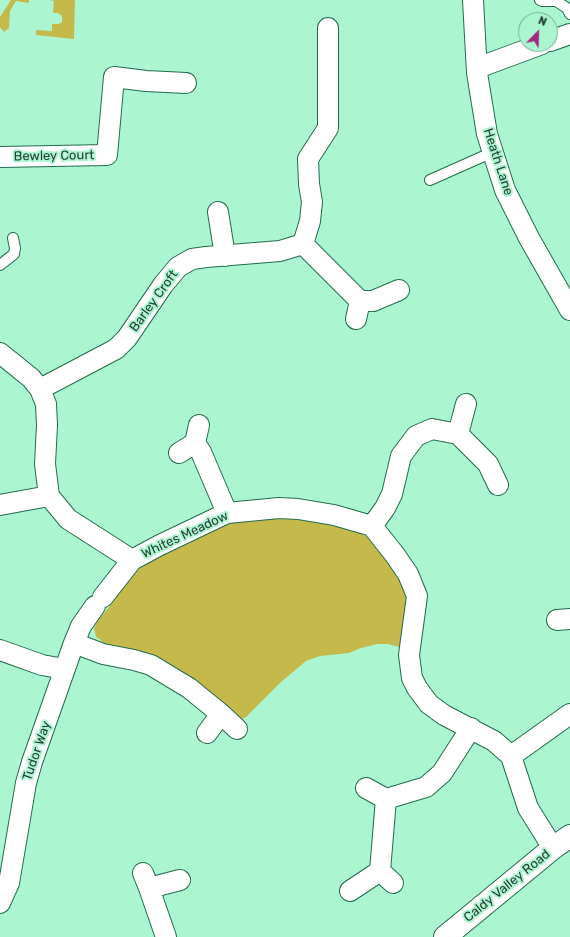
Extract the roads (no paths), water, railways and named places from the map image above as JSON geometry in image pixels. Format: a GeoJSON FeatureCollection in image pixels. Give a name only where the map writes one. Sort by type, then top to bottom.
{"type":"FeatureCollection","features":[{"type":"Feature","properties":{"kind":"street","name":"Heath Lane"},"geometry":{"type":"LineString","coordinates":[[473,0],[477,68],[487,134],[505,190],[570,310]]}},
{"type":"Feature","properties":{"kind":"street"},"geometry":{"type":"LineString","coordinates":[[328,28],[328,128],[308,159],[309,184],[312,202],[310,221],[303,244],[358,310],[373,301],[399,290]]}},
{"type":"Feature","properties":{"kind":"street"},"geometry":{"type":"LineString","coordinates":[[558,38],[570,34]]}},
{"type":"Feature","properties":{"kind":"street"},"geometry":{"type":"LineString","coordinates":[[477,68],[520,52]]}},
{"type":"Feature","properties":{"kind":"street","name":"Bewley Court"},"geometry":{"type":"LineString","coordinates":[[0,157],[115,156],[114,77],[146,81],[186,82]]}},
{"type":"Feature","properties":{"kind":"street"},"geometry":{"type":"LineString","coordinates":[[218,212],[225,256]]}},
{"type":"Feature","properties":{"kind":"street","name":"Barley Croft"},"geometry":{"type":"LineString","coordinates":[[40,389],[116,348],[127,338],[163,285],[178,267],[192,259],[280,251],[303,244]]}},
{"type":"Feature","properties":{"kind":"street"},"geometry":{"type":"LineString","coordinates":[[0,353],[31,378],[40,389],[46,404],[47,425],[45,464],[49,496],[0,505]]}},
{"type":"Feature","properties":{"kind":"street"},"geometry":{"type":"LineString","coordinates":[[458,434],[466,404]]}},
{"type":"Feature","properties":{"kind":"street"},"geometry":{"type":"LineString","coordinates":[[498,485],[488,464],[458,434],[432,429],[416,436],[401,456],[392,494],[385,508],[372,526],[408,574],[417,596],[409,655],[412,678],[417,688],[429,704],[444,715],[494,741],[510,756],[528,808],[562,842]]}},
{"type":"Feature","properties":{"kind":"street"},"geometry":{"type":"LineString","coordinates":[[191,440],[201,452],[227,513]]}},
{"type":"Feature","properties":{"kind":"street","name":"Whites Meadow"},"geometry":{"type":"LineString","coordinates":[[49,496],[68,519],[132,560],[227,513],[279,508],[298,509],[334,515],[372,526]]}},
{"type":"Feature","properties":{"kind":"street","name":"Tudor Way"},"geometry":{"type":"LineString","coordinates":[[0,903],[26,782],[74,643],[82,626],[132,560]]}},
{"type":"Feature","properties":{"kind":"street"},"geometry":{"type":"LineString","coordinates":[[74,643],[103,654],[151,665],[189,688],[237,729]]}},
{"type":"Feature","properties":{"kind":"street"},"geometry":{"type":"LineString","coordinates":[[0,650],[42,665],[64,669]]}},
{"type":"Feature","properties":{"kind":"street"},"geometry":{"type":"LineString","coordinates":[[207,733],[221,714]]}},
{"type":"Feature","properties":{"kind":"street"},"geometry":{"type":"LineString","coordinates":[[510,756],[570,714]]}},
{"type":"Feature","properties":{"kind":"street"},"geometry":{"type":"LineString","coordinates":[[366,788],[386,798],[426,787],[442,773],[471,728]]}},
{"type":"Feature","properties":{"kind":"street"},"geometry":{"type":"LineString","coordinates":[[350,891],[386,877],[386,798]]}},
{"type":"Feature","properties":{"kind":"street","name":"Caldy Valley Road"},"geometry":{"type":"LineString","coordinates":[[444,937],[562,842]]}},
{"type":"Feature","properties":{"kind":"street"},"geometry":{"type":"LineString","coordinates":[[166,937],[146,880],[180,880]]}},
{"type":"Feature","properties":{"kind":"lane"},"geometry":{"type":"LineString","coordinates":[[540,0],[556,1],[567,8],[570,14]]}},
{"type":"Feature","properties":{"kind":"lane"},"geometry":{"type":"LineString","coordinates":[[430,180],[493,152]]}},
{"type":"Feature","properties":{"kind":"lane"},"geometry":{"type":"LineString","coordinates":[[0,265],[14,254],[15,248],[13,238]]}}]}
